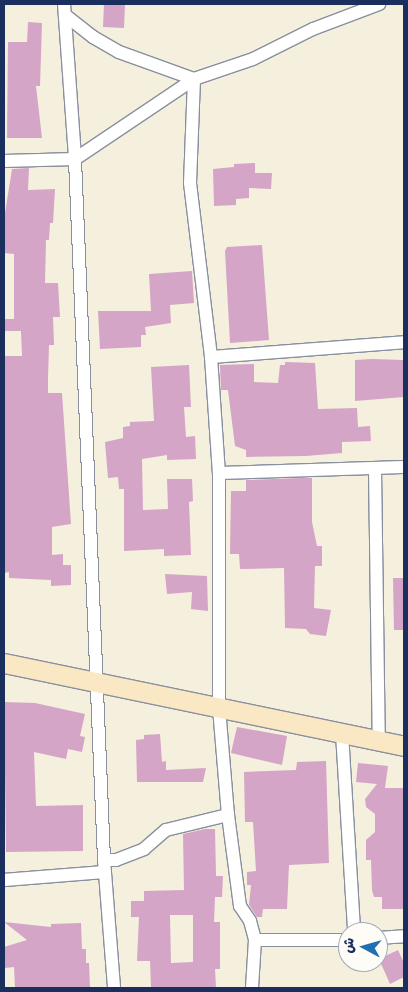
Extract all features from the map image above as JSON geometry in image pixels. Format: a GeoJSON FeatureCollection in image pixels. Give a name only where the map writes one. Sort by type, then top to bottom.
{"type":"FeatureCollection","features":[{"type":"Feature","properties":{"kind":"street"},"geometry":{"type":"LineString","coordinates":[[4,161],[75,159],[194,79],[253,60],[313,29],[379,4]]}},
{"type":"Feature","properties":{"kind":"street"},"geometry":{"type":"LineString","coordinates":[[64,9],[93,37],[119,52],[194,79]]}},
{"type":"Feature","properties":{"kind":"street"},"geometry":{"type":"LineString","coordinates":[[64,9],[75,159],[104,866],[114,988]]}},
{"type":"Feature","properties":{"kind":"street"},"geometry":{"type":"LineString","coordinates":[[194,79],[190,184],[212,357],[219,473],[218,708],[228,815],[240,906],[250,920],[255,940],[252,988]]}},
{"type":"Feature","properties":{"kind":"street"},"geometry":{"type":"LineString","coordinates":[[212,357],[404,342]]}},
{"type":"Feature","properties":{"kind":"street"},"geometry":{"type":"LineString","coordinates":[[219,473],[404,467]]}},
{"type":"Feature","properties":{"kind":"street"},"geometry":{"type":"LineString","coordinates":[[375,469],[379,741]]}},
{"type":"Feature","properties":{"kind":"street"},"geometry":{"type":"LineString","coordinates":[[4,663],[404,746]]}},
{"type":"Feature","properties":{"kind":"street"},"geometry":{"type":"LineString","coordinates":[[342,733],[353,922]]}},
{"type":"Feature","properties":{"kind":"street"},"geometry":{"type":"LineString","coordinates":[[4,880],[104,866],[144,849],[166,830],[228,815]]}},
{"type":"Feature","properties":{"kind":"street"},"geometry":{"type":"LineString","coordinates":[[388,937],[404,936]]}},
{"type":"Feature","properties":{"kind":"street"},"geometry":{"type":"LineString","coordinates":[[255,940],[338,940]]}},
{"type":"Feature","properties":{"kind":"building"},"geometry":{"type":"Polygon","coordinates":[[[104,4],[125,4],[124,28],[103,27],[104,4]]]}},
{"type":"Feature","properties":{"kind":"building"},"geometry":{"type":"Polygon","coordinates":[[[28,22],[42,23],[40,86],[36,86],[42,138],[7,138],[8,42],[27,42],[28,22]]]}},
{"type":"Feature","properties":{"kind":"building"},"geometry":{"type":"Polygon","coordinates":[[[255,163],[255,173],[272,173],[271,189],[249,188],[249,198],[236,199],[236,205],[214,206],[213,169],[234,167],[234,164],[255,163]]]}},
{"type":"Feature","properties":{"kind":"building"},"geometry":{"type":"Polygon","coordinates":[[[29,168],[28,190],[55,189],[53,223],[50,223],[49,240],[46,240],[45,283],[58,283],[60,317],[53,317],[54,345],[49,345],[48,393],[62,393],[71,524],[52,527],[52,555],[63,554],[63,565],[71,565],[71,585],[51,586],[51,580],[9,578],[9,572],[4,573],[4,356],[22,356],[21,331],[4,331],[4,319],[14,319],[14,254],[4,253],[5,213],[12,169],[29,168]]]}},
{"type":"Feature","properties":{"kind":"building"},"geometry":{"type":"Polygon","coordinates":[[[262,245],[269,340],[230,343],[225,251],[227,247],[262,245]]]}},
{"type":"Feature","properties":{"kind":"building"},"geometry":{"type":"Polygon","coordinates":[[[192,271],[194,303],[170,305],[171,323],[145,327],[146,335],[141,335],[141,347],[100,349],[98,311],[151,311],[149,274],[192,271]]]}},
{"type":"Feature","properties":{"kind":"building"},"geometry":{"type":"Polygon","coordinates":[[[355,360],[404,360],[404,397],[355,401],[355,360]]]}},
{"type":"Feature","properties":{"kind":"building"},"geometry":{"type":"Polygon","coordinates":[[[285,362],[315,363],[318,409],[357,408],[358,427],[370,426],[371,441],[342,442],[342,453],[246,457],[246,450],[235,446],[228,390],[221,390],[220,365],[254,364],[254,382],[278,383],[280,365],[285,365],[285,362]]]}},
{"type":"Feature","properties":{"kind":"building"},"geometry":{"type":"Polygon","coordinates":[[[189,365],[191,407],[184,407],[186,437],[195,436],[196,459],[167,460],[167,455],[142,459],[143,510],[168,509],[167,479],[192,479],[193,501],[189,502],[191,555],[164,556],[164,549],[124,551],[124,489],[119,489],[118,477],[108,478],[105,442],[123,438],[123,427],[130,426],[130,422],[154,421],[151,367],[189,365]]]}},
{"type":"Feature","properties":{"kind":"building"},"geometry":{"type":"Polygon","coordinates":[[[312,478],[312,522],[317,546],[322,546],[322,566],[315,566],[314,608],[331,610],[326,636],[310,634],[306,629],[285,628],[284,568],[240,569],[239,554],[230,554],[231,491],[246,491],[246,480],[312,478]]]}},
{"type":"Feature","properties":{"kind":"building"},"geometry":{"type":"Polygon","coordinates":[[[165,574],[207,576],[208,611],[191,609],[192,592],[167,594],[165,574]]]}},
{"type":"Feature","properties":{"kind":"building"},"geometry":{"type":"Polygon","coordinates":[[[393,578],[404,578],[404,630],[394,630],[393,578]]]}},
{"type":"Feature","properties":{"kind":"building"},"geometry":{"type":"Polygon","coordinates":[[[4,702],[35,703],[85,714],[80,736],[85,737],[82,752],[68,749],[66,759],[34,752],[36,806],[83,805],[83,851],[6,852],[4,702]]]}},
{"type":"Feature","properties":{"kind":"building"},"geometry":{"type":"Polygon","coordinates":[[[237,727],[287,736],[282,765],[231,753],[237,727]]]}},
{"type":"Feature","properties":{"kind":"building"},"geometry":{"type":"Polygon","coordinates":[[[160,734],[162,762],[166,761],[166,770],[206,768],[203,782],[137,782],[136,740],[144,739],[144,735],[160,734]]]}},
{"type":"Feature","properties":{"kind":"building"},"geometry":{"type":"Polygon","coordinates":[[[326,761],[329,863],[289,865],[287,909],[263,909],[262,917],[257,917],[249,905],[251,885],[247,885],[247,872],[256,871],[253,822],[245,822],[244,772],[296,770],[297,762],[326,761]]]}},
{"type":"Feature","properties":{"kind":"building"},"geometry":{"type":"Polygon","coordinates":[[[358,763],[388,766],[385,788],[403,788],[404,909],[382,909],[382,897],[374,897],[371,860],[366,860],[366,840],[375,832],[375,814],[366,807],[365,799],[377,784],[356,782],[358,763]]]}},
{"type":"Feature","properties":{"kind":"building"},"geometry":{"type":"Polygon","coordinates":[[[205,829],[215,829],[216,876],[223,876],[222,897],[215,897],[214,922],[220,922],[220,969],[215,969],[216,988],[151,988],[150,961],[137,961],[139,917],[131,917],[131,901],[144,901],[144,891],[184,890],[183,834],[205,829]],[[170,915],[171,963],[193,962],[193,915],[170,915]]]}},
{"type":"Feature","properties":{"kind":"building"},"geometry":{"type":"Polygon","coordinates":[[[4,922],[51,927],[51,924],[81,923],[82,949],[86,949],[86,963],[89,963],[90,988],[15,988],[14,967],[5,968],[4,947],[27,940],[4,922]]]}},
{"type":"Feature","properties":{"kind":"building"},"geometry":{"type":"Polygon","coordinates":[[[398,950],[404,963],[404,977],[390,984],[385,972],[388,972],[388,955],[398,950]]]}}]}
